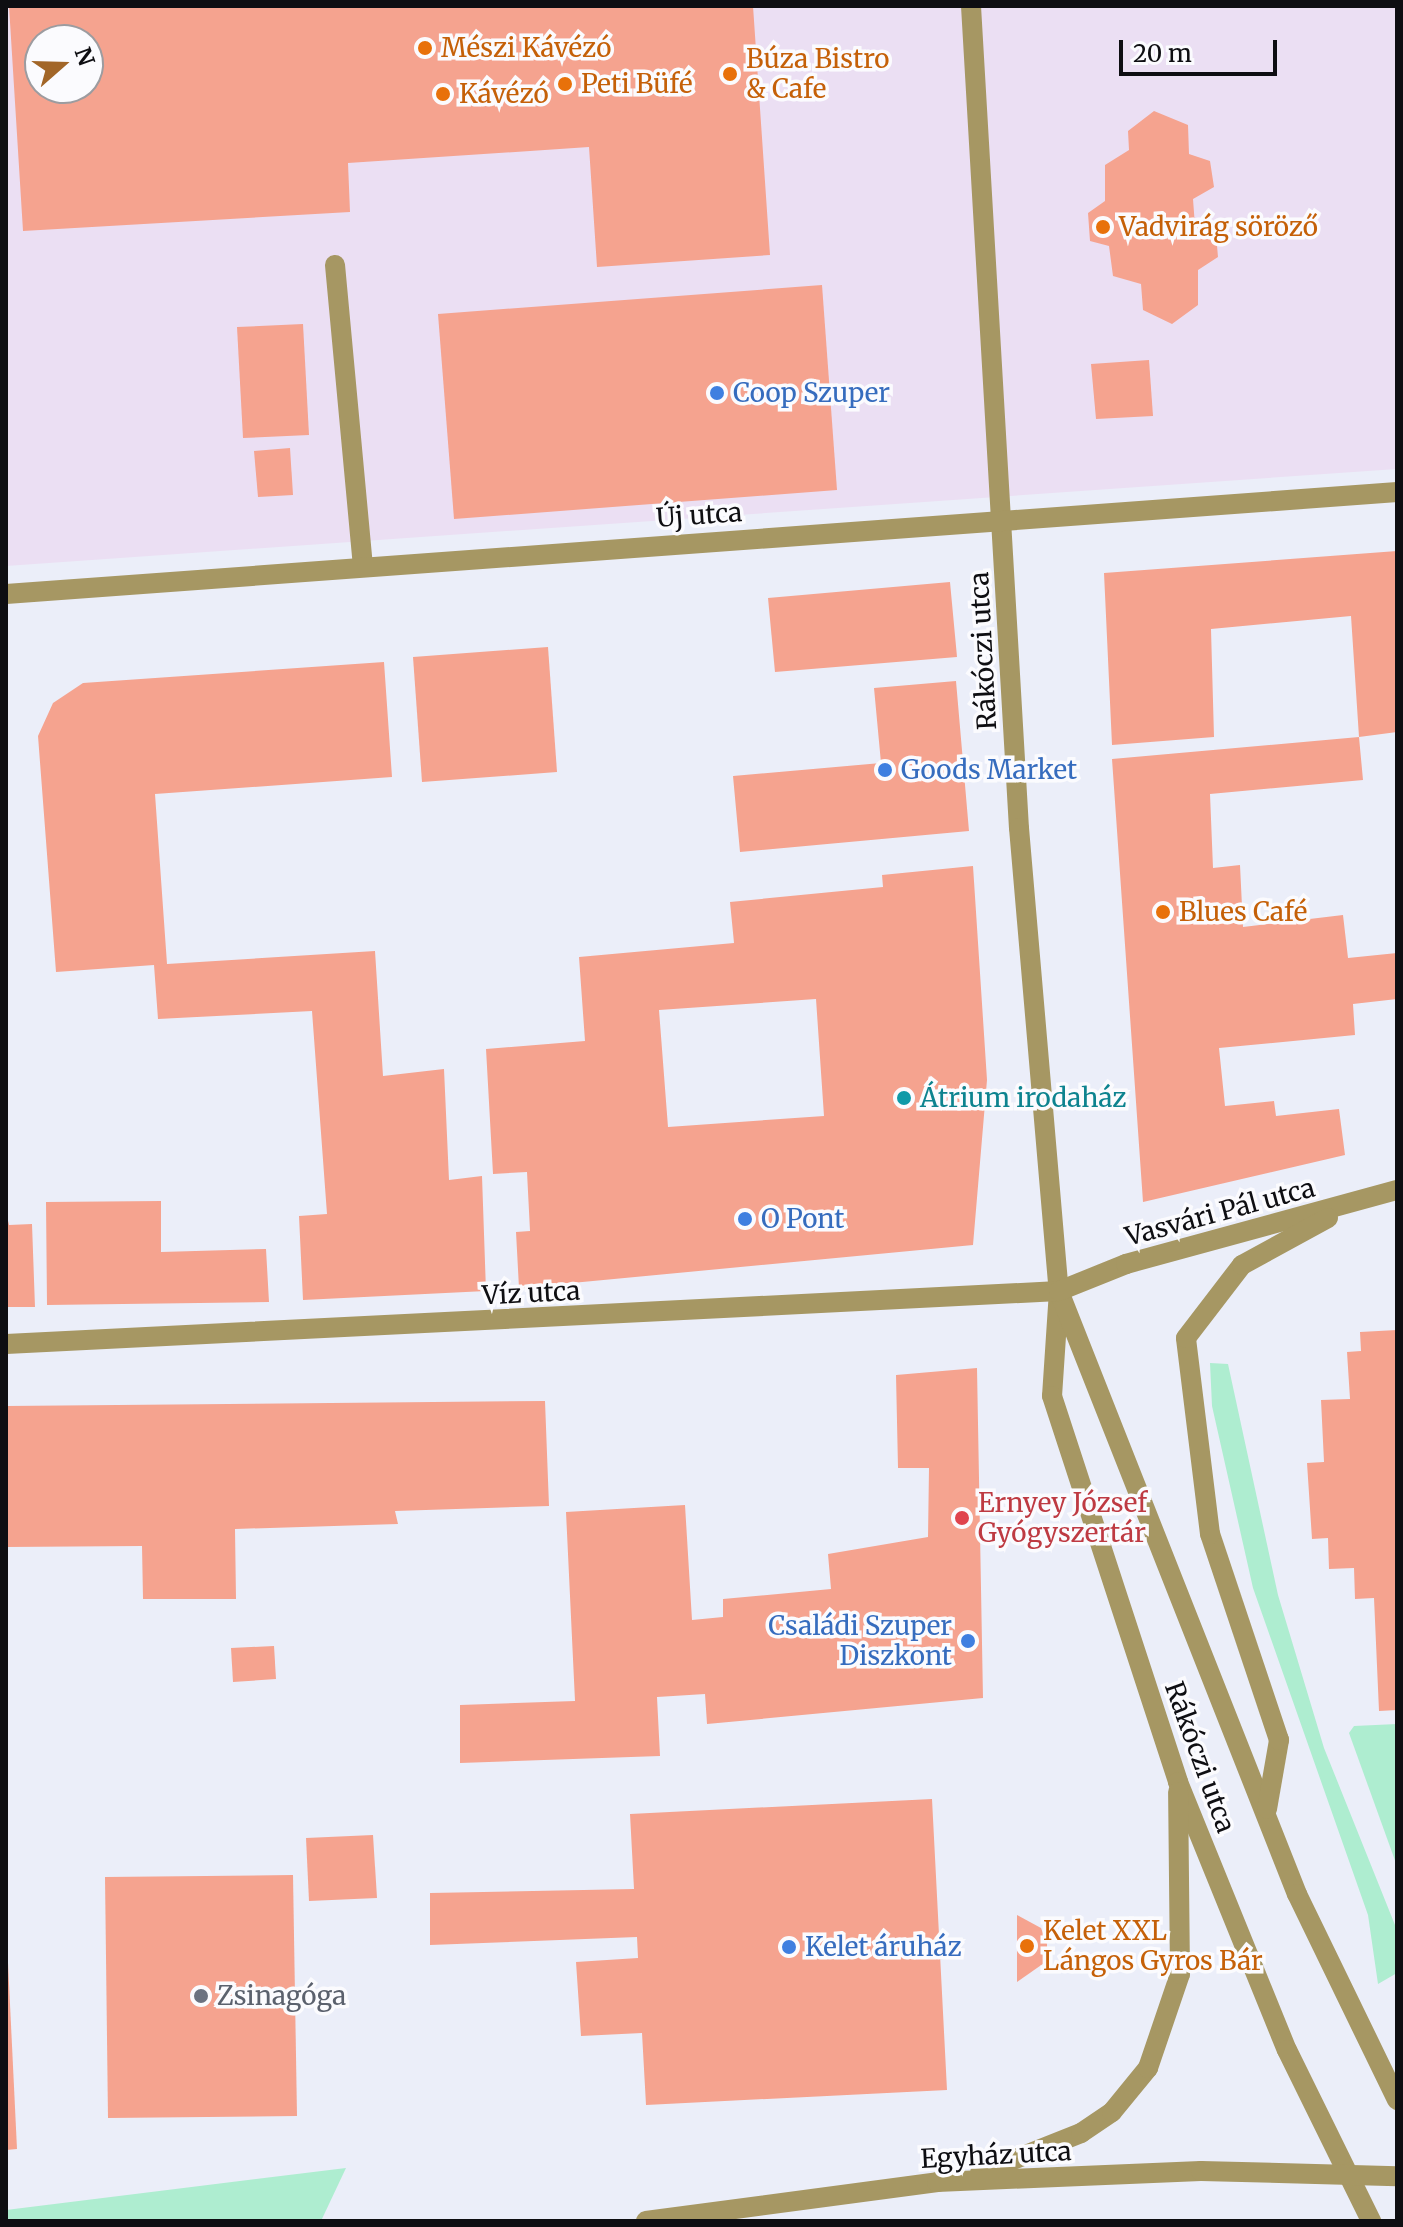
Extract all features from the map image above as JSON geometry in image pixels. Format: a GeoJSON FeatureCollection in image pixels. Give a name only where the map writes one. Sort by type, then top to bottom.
{"type":"FeatureCollection","features":[{"type":"Feature","properties":{"kind":"street","name":"Rákóczi utca"},"geometry":{"type":"LineString","coordinates":[[971,6],[1042,1152],[1059,1291],[1052,1396],[1178,1782],[1287,2050],[1371,2221]]}},
{"type":"Feature","properties":{"kind":"street"},"geometry":{"type":"LineString","coordinates":[[335,265],[363,567]]}},
{"type":"Feature","properties":{"kind":"street","name":"Új utca"},"geometry":{"type":"LineString","coordinates":[[6,594],[1397,492]]}},
{"type":"Feature","properties":{"kind":"street","name":"Vasvári Pál utca"},"geometry":{"type":"LineString","coordinates":[[1059,1291],[1126,1264],[1397,1190]]}},
{"type":"Feature","properties":{"kind":"street"},"geometry":{"type":"LineString","coordinates":[[1267,1809],[1279,1740],[1210,1534],[1186,1338],[1242,1265],[1375,1196]]}},
{"type":"Feature","properties":{"kind":"street","name":"Rákóczi utca"},"geometry":{"type":"LineString","coordinates":[[1059,1291],[1353,2020],[1397,2100]]}},
{"type":"Feature","properties":{"kind":"street","name":"Víz utca"},"geometry":{"type":"LineString","coordinates":[[6,1344],[1059,1291]]}},
{"type":"Feature","properties":{"kind":"street"},"geometry":{"type":"LineString","coordinates":[[937,2182],[994,2169],[1081,2133],[1112,2112],[1148,2068],[1180,1974],[1178,1782]]}},
{"type":"Feature","properties":{"kind":"street","name":"Egyház utca"},"geometry":{"type":"LineString","coordinates":[[646,2221],[937,2182],[1201,2171],[1352,2180],[1397,2176]]}},
{"type":"Feature","properties":{"kind":"shaded area"},"geometry":{"type":"Polygon","coordinates":[[[6,6],[1397,6],[1397,469],[6,566],[6,6]]]}},
{"type":"Feature","properties":{"kind":"green space"},"geometry":{"type":"Polygon","coordinates":[[[1210,1363],[1228,1364],[1278,1595],[1324,1748],[1397,1930],[1397,1973],[1378,1984],[1368,1915],[1253,1588],[1212,1406],[1210,1363]]]}},
{"type":"Feature","properties":{"kind":"green space"},"geometry":{"type":"Polygon","coordinates":[[[1397,1724],[1397,1866],[1349,1733],[1354,1726],[1397,1724]]]}},
{"type":"Feature","properties":{"kind":"green space"},"geometry":{"type":"Polygon","coordinates":[[[346,2168],[321,2221],[6,2221],[6,2210],[346,2168]]]}},
{"type":"Feature","properties":{"kind":"building"},"geometry":{"type":"Polygon","coordinates":[[[9,6],[753,6],[770,255],[597,267],[589,147],[348,163],[350,212],[23,231],[9,6]]]}},
{"type":"Feature","properties":{"kind":"building"},"geometry":{"type":"Polygon","coordinates":[[[1154,111],[1188,125],[1189,154],[1210,161],[1214,187],[1193,199],[1195,226],[1216,234],[1218,257],[1198,270],[1198,305],[1172,324],[1143,310],[1141,284],[1113,276],[1109,246],[1090,241],[1088,213],[1105,201],[1105,165],[1129,150],[1128,131],[1154,111]]]}},
{"type":"Feature","properties":{"kind":"building"},"geometry":{"type":"Polygon","coordinates":[[[822,285],[837,490],[454,519],[438,314],[822,285]]]}},
{"type":"Feature","properties":{"kind":"building"},"geometry":{"type":"Polygon","coordinates":[[[303,324],[309,435],[243,438],[237,327],[303,324]]]}},
{"type":"Feature","properties":{"kind":"building"},"geometry":{"type":"Polygon","coordinates":[[[1149,360],[1153,416],[1096,419],[1091,364],[1149,360]]]}},
{"type":"Feature","properties":{"kind":"building"},"geometry":{"type":"Polygon","coordinates":[[[290,448],[293,495],[258,497],[254,451],[290,448]]]}},
{"type":"Feature","properties":{"kind":"building"},"geometry":{"type":"Polygon","coordinates":[[[1397,551],[1397,732],[1359,737],[1351,616],[1211,629],[1214,737],[1112,745],[1104,573],[1397,551]]]}},
{"type":"Feature","properties":{"kind":"building"},"geometry":{"type":"Polygon","coordinates":[[[950,582],[957,657],[775,672],[768,598],[950,582]]]}},
{"type":"Feature","properties":{"kind":"building"},"geometry":{"type":"Polygon","coordinates":[[[548,647],[557,772],[422,782],[413,657],[548,647]]]}},
{"type":"Feature","properties":{"kind":"building"},"geometry":{"type":"Polygon","coordinates":[[[384,662],[392,777],[155,794],[167,964],[375,951],[383,1076],[444,1069],[449,1180],[482,1176],[486,1291],[303,1300],[299,1216],[327,1214],[312,1011],[158,1019],[154,965],[56,972],[38,736],[53,703],[83,683],[384,662]]]}},
{"type":"Feature","properties":{"kind":"building","name":"Goods Market"},"geometry":{"type":"Polygon","coordinates":[[[956,681],[969,831],[740,852],[733,776],[881,763],[874,688],[956,681]]]}},
{"type":"Feature","properties":{"kind":"building"},"geometry":{"type":"Polygon","coordinates":[[[1359,737],[1363,780],[1210,794],[1213,868],[1240,865],[1243,927],[1343,915],[1348,958],[1397,953],[1397,999],[1353,1004],[1355,1035],[1219,1048],[1225,1106],[1274,1101],[1276,1116],[1339,1109],[1345,1155],[1143,1202],[1112,759],[1359,737]]]}},
{"type":"Feature","properties":{"kind":"building","name":"Átrium irodaház"},"geometry":{"type":"Polygon","coordinates":[[[973,866],[987,1080],[973,1245],[519,1288],[516,1232],[530,1231],[527,1172],[493,1174],[486,1049],[585,1041],[579,957],[734,943],[730,902],[883,887],[882,875],[973,866]],[[816,999],[659,1010],[668,1127],[824,1116],[816,999]]]}},
{"type":"Feature","properties":{"kind":"building"},"geometry":{"type":"Polygon","coordinates":[[[161,1201],[161,1252],[266,1249],[269,1302],[47,1305],[46,1202],[161,1201]]]}},
{"type":"Feature","properties":{"kind":"building"},"geometry":{"type":"Polygon","coordinates":[[[6,1212],[9,1225],[32,1224],[35,1307],[6,1307],[6,1212]]]}},
{"type":"Feature","properties":{"kind":"building"},"geometry":{"type":"Polygon","coordinates":[[[1397,1330],[1397,1710],[1379,1711],[1374,1598],[1355,1599],[1354,1568],[1329,1569],[1328,1538],[1312,1539],[1307,1463],[1324,1462],[1321,1400],[1350,1399],[1347,1352],[1361,1351],[1360,1332],[1397,1330]]]}},
{"type":"Feature","properties":{"kind":"building"},"geometry":{"type":"Polygon","coordinates":[[[977,1368],[983,1698],[707,1724],[705,1694],[657,1697],[660,1756],[460,1763],[460,1705],[575,1701],[566,1512],[685,1505],[692,1620],[723,1617],[723,1599],[831,1589],[828,1554],[928,1537],[929,1468],[898,1468],[896,1375],[977,1368]]]}},
{"type":"Feature","properties":{"kind":"building"},"geometry":{"type":"Polygon","coordinates":[[[545,1401],[549,1506],[395,1511],[398,1524],[235,1529],[236,1599],[143,1599],[142,1546],[6,1547],[6,1406],[545,1401]]]}},
{"type":"Feature","properties":{"kind":"building"},"geometry":{"type":"Polygon","coordinates":[[[274,1646],[276,1679],[233,1682],[231,1648],[274,1646]]]}},
{"type":"Feature","properties":{"kind":"building","name":"Kelet áruház"},"geometry":{"type":"Polygon","coordinates":[[[932,1799],[947,2090],[646,2105],[642,2033],[581,2036],[576,1962],[638,1958],[637,1937],[430,1945],[430,1893],[634,1889],[630,1814],[932,1799]]]}},
{"type":"Feature","properties":{"kind":"building"},"geometry":{"type":"Polygon","coordinates":[[[373,1835],[377,1898],[309,1901],[306,1838],[373,1835]]]}},
{"type":"Feature","properties":{"kind":"building","name":"Zsinagóga"},"geometry":{"type":"Polygon","coordinates":[[[293,1875],[297,2116],[108,2118],[105,1877],[293,1875]]]}},
{"type":"Feature","properties":{"kind":"building"},"geometry":{"type":"Polygon","coordinates":[[[1017,1915],[1041,1928],[1047,1944],[1047,1961],[1017,1982],[1017,1915]]]}},
{"type":"Feature","properties":{"kind":"building"},"geometry":{"type":"Polygon","coordinates":[[[6,1921],[17,2149],[6,2150],[6,1921]]]}},
{"type":"Feature","properties":{"kind":"place","name":"Mészi Kávézó"},"geometry":{"type":"Point","coordinates":[425,48]}},
{"type":"Feature","properties":{"kind":"place","name":"Búza Bistro & Cafe"},"geometry":{"type":"Point","coordinates":[730,74]}},
{"type":"Feature","properties":{"kind":"place","name":"Peti Büfé"},"geometry":{"type":"Point","coordinates":[565,84]}},
{"type":"Feature","properties":{"kind":"place","name":"Kávézó"},"geometry":{"type":"Point","coordinates":[443,94]}},
{"type":"Feature","properties":{"kind":"place","name":"Vadvirág söröző"},"geometry":{"type":"Point","coordinates":[1103,227]}},
{"type":"Feature","properties":{"kind":"place","name":"Coop Szuper"},"geometry":{"type":"Point","coordinates":[717,393]}},
{"type":"Feature","properties":{"kind":"place","name":"Goods Market"},"geometry":{"type":"Point","coordinates":[885,770]}},
{"type":"Feature","properties":{"kind":"place","name":"Blues Café"},"geometry":{"type":"Point","coordinates":[1163,912]}},
{"type":"Feature","properties":{"kind":"place","name":"Átrium irodaház"},"geometry":{"type":"Point","coordinates":[904,1098]}},
{"type":"Feature","properties":{"kind":"place","name":"O Pont"},"geometry":{"type":"Point","coordinates":[745,1219]}},
{"type":"Feature","properties":{"kind":"place","name":"Ernyey József Gyógyszertár"},"geometry":{"type":"Point","coordinates":[962,1518]}},
{"type":"Feature","properties":{"kind":"place","name":"Családi Szuper Diszkont"},"geometry":{"type":"Point","coordinates":[968,1641]}},
{"type":"Feature","properties":{"kind":"place","name":"Kelet XXL Lángos Gyros Bár"},"geometry":{"type":"Point","coordinates":[1027,1946]}},
{"type":"Feature","properties":{"kind":"place","name":"Kelet áruház"},"geometry":{"type":"Point","coordinates":[789,1947]}},
{"type":"Feature","properties":{"kind":"place","name":"Zsinagóga"},"geometry":{"type":"Point","coordinates":[201,1996]}}]}
